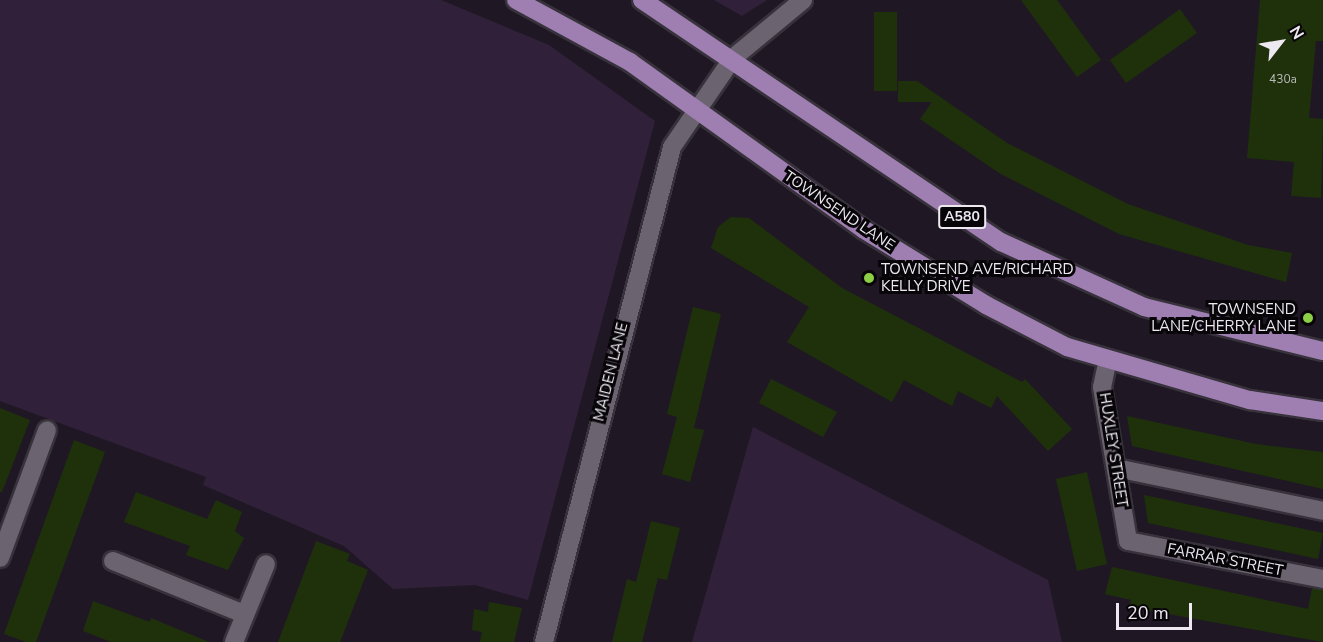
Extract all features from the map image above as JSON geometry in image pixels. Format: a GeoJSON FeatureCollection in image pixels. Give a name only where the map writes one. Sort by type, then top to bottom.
{"type":"FeatureCollection","features":[{"type":"Feature","properties":{"kind":"main road","name":"TOWNSEND LANE"},"geometry":{"type":"LineString","coordinates":[[516,0],[630,63],[863,229],[986,305],[1067,347],[1250,400],[1323,411]]}},
{"type":"Feature","properties":{"kind":"main road","name":"A580"},"geometry":{"type":"LineString","coordinates":[[642,0],[733,58],[1001,242],[1144,307],[1323,351]]}},
{"type":"Feature","properties":{"kind":"street","name":"MAIDEN LANE"},"geometry":{"type":"LineString","coordinates":[[544,642],[650,217],[672,147],[733,58],[803,0]]}},
{"type":"Feature","properties":{"kind":"street","name":"HUXLEY STREET"},"geometry":{"type":"LineString","coordinates":[[1108,359],[1102,387],[1128,540]]}},
{"type":"Feature","properties":{"kind":"street"},"geometry":{"type":"LineString","coordinates":[[0,558],[47,430]]}},
{"type":"Feature","properties":{"kind":"street"},"geometry":{"type":"LineString","coordinates":[[1116,468],[1323,511]]}},
{"type":"Feature","properties":{"kind":"street","name":"FARRAR STREET"},"geometry":{"type":"LineString","coordinates":[[1128,540],[1323,579]]}},
{"type":"Feature","properties":{"kind":"street"},"geometry":{"type":"LineString","coordinates":[[113,561],[244,614]]}},
{"type":"Feature","properties":{"kind":"street"},"geometry":{"type":"LineString","coordinates":[[234,642],[266,564]]}},
{"type":"Feature","properties":{"kind":"shaded area"},"geometry":{"type":"Polygon","coordinates":[[[0,0],[441,0],[549,45],[655,121],[528,600],[475,585],[393,589],[344,546],[203,485],[206,477],[0,401],[0,0]]]}},
{"type":"Feature","properties":{"kind":"shaded area"},"geometry":{"type":"Polygon","coordinates":[[[714,0],[767,0],[742,16],[714,0]]]}},
{"type":"Feature","properties":{"kind":"shaded area"},"geometry":{"type":"Polygon","coordinates":[[[753,427],[1048,580],[1062,642],[692,642],[753,427]]]}},
{"type":"Feature","properties":{"kind":"building"},"geometry":{"type":"Polygon","coordinates":[[[1021,0],[1057,0],[1101,60],[1077,77],[1021,0]]]}},
{"type":"Feature","properties":{"kind":"building"},"geometry":{"type":"Polygon","coordinates":[[[1260,0],[1323,0],[1323,41],[1316,41],[1309,118],[1323,119],[1321,198],[1291,196],[1294,162],[1247,158],[1260,0]]]}},
{"type":"Feature","properties":{"kind":"building"},"geometry":{"type":"Polygon","coordinates":[[[1180,9],[1197,33],[1126,83],[1110,60],[1180,9]]]}},
{"type":"Feature","properties":{"kind":"building"},"geometry":{"type":"Polygon","coordinates":[[[874,12],[897,12],[897,91],[874,91],[874,12]]]}},
{"type":"Feature","properties":{"kind":"building"},"geometry":{"type":"Polygon","coordinates":[[[898,81],[917,81],[1007,143],[1128,204],[1248,245],[1292,253],[1286,282],[1119,234],[999,173],[920,119],[932,102],[898,102],[898,81]]]}},
{"type":"Feature","properties":{"kind":"building"},"geometry":{"type":"Polygon","coordinates":[[[731,217],[749,218],[842,288],[1022,382],[1025,379],[1072,429],[1048,451],[997,396],[991,408],[958,391],[952,406],[904,380],[892,402],[787,342],[809,307],[711,248],[718,227],[731,217]]]}},
{"type":"Feature","properties":{"kind":"building"},"geometry":{"type":"Polygon","coordinates":[[[693,307],[721,314],[694,428],[704,430],[690,482],[662,474],[677,417],[667,414],[693,307]]]}},
{"type":"Feature","properties":{"kind":"building"},"geometry":{"type":"Polygon","coordinates":[[[771,379],[837,412],[823,437],[759,403],[771,379]]]}},
{"type":"Feature","properties":{"kind":"building"},"geometry":{"type":"Polygon","coordinates":[[[0,408],[30,420],[2,492],[0,492],[0,408]]]}},
{"type":"Feature","properties":{"kind":"building"},"geometry":{"type":"Polygon","coordinates":[[[1127,416],[1256,444],[1323,452],[1323,489],[1132,446],[1127,416]]]}},
{"type":"Feature","properties":{"kind":"building"},"geometry":{"type":"Polygon","coordinates":[[[74,440],[105,452],[36,642],[26,642],[4,634],[74,440]]]}},
{"type":"Feature","properties":{"kind":"building"},"geometry":{"type":"Polygon","coordinates":[[[1087,472],[1107,564],[1077,571],[1056,479],[1087,472]]]}},
{"type":"Feature","properties":{"kind":"building"},"geometry":{"type":"Polygon","coordinates":[[[136,492],[207,519],[216,500],[242,512],[235,531],[244,538],[228,570],[186,555],[190,546],[124,522],[136,492]]]}},
{"type":"Feature","properties":{"kind":"building"},"geometry":{"type":"Polygon","coordinates":[[[1144,495],[1323,533],[1318,559],[1148,523],[1144,495]]]}},
{"type":"Feature","properties":{"kind":"building"},"geometry":{"type":"Polygon","coordinates":[[[651,521],[680,528],[667,580],[658,578],[642,642],[612,642],[627,579],[636,582],[651,521]]]}},
{"type":"Feature","properties":{"kind":"building"},"geometry":{"type":"Polygon","coordinates":[[[316,541],[350,554],[347,561],[368,570],[340,642],[278,642],[316,541]]]}},
{"type":"Feature","properties":{"kind":"building"},"geometry":{"type":"Polygon","coordinates":[[[1112,567],[1308,609],[1312,588],[1323,590],[1323,642],[1129,607],[1131,600],[1105,594],[1112,567]]]}},
{"type":"Feature","properties":{"kind":"building"},"geometry":{"type":"Polygon","coordinates":[[[93,601],[150,622],[151,618],[209,642],[111,642],[83,631],[93,601]]]}},
{"type":"Feature","properties":{"kind":"building"},"geometry":{"type":"Polygon","coordinates":[[[489,602],[522,608],[514,642],[480,642],[482,632],[472,630],[474,609],[488,612],[489,602]]]}},
{"type":"Feature","properties":{"kind":"place","name":"TOWNSEND AVE/RICHARD KELLY DRIVE"},"geometry":{"type":"Point","coordinates":[869,278]}},
{"type":"Feature","properties":{"kind":"place","name":"TOWNSEND LANE/CHERRY LANE"},"geometry":{"type":"Point","coordinates":[1308,318]}}]}
